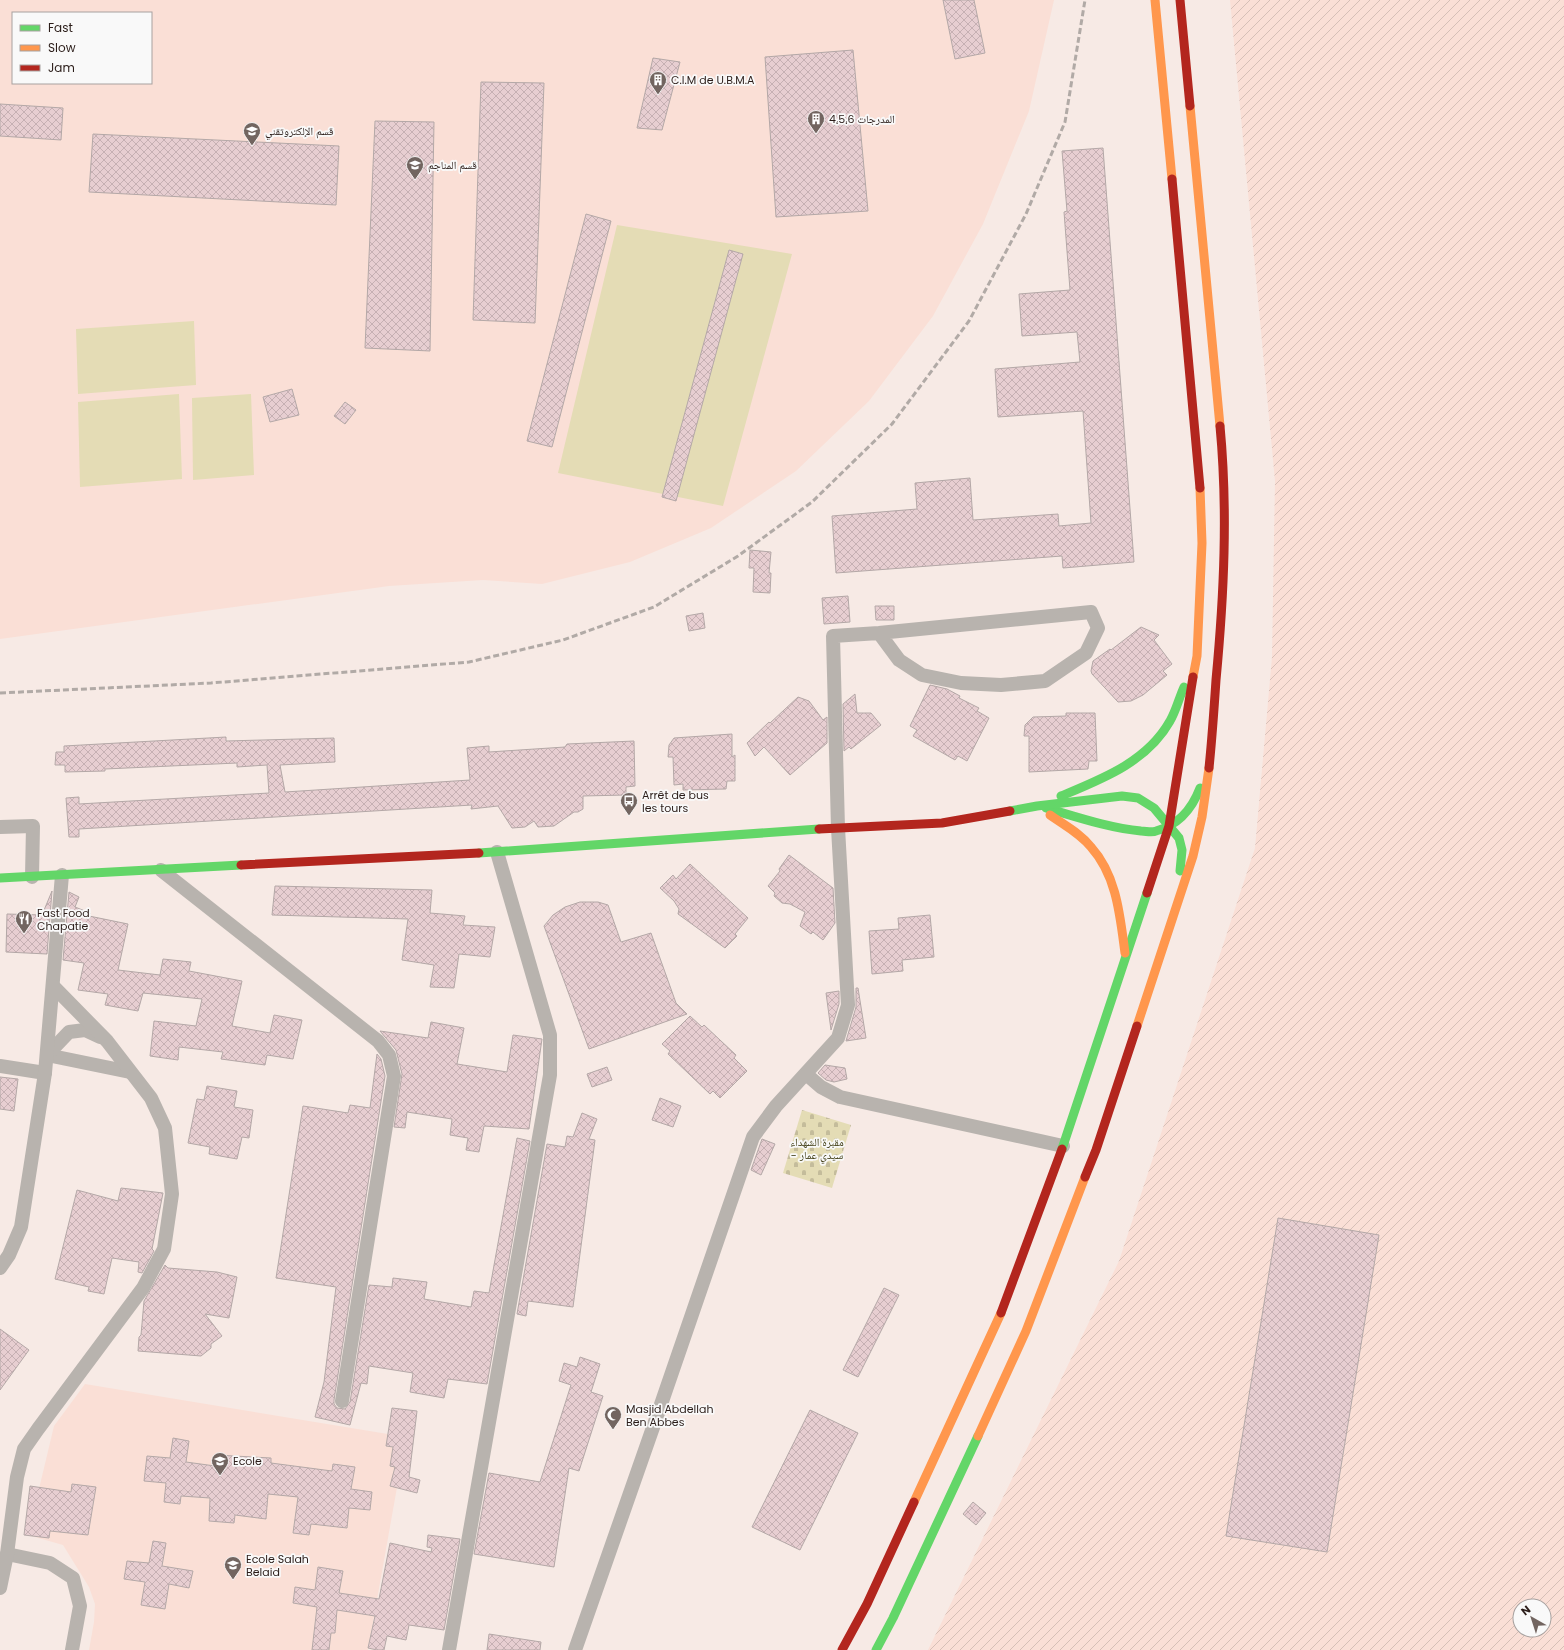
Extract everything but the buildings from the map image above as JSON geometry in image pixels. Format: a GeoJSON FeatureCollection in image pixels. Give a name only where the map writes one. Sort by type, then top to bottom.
{"type":"FeatureCollection","features":[{"type":"Feature","properties":{"kind":"main road"},"geometry":{"type":"LineString","coordinates":[[842,1650],[867,1604],[1000,1317],[1063,1146],[1169,826],[1197,656],[1202,544],[1199,467],[1155,0]]}},
{"type":"Feature","properties":{"kind":"main road"},"geometry":{"type":"LineString","coordinates":[[876,1650],[893,1618],[1026,1331],[1096,1150],[1193,856],[1202,817],[1209,766],[1223,602],[1225,539],[1224,472],[1180,0]]}},
{"type":"Feature","properties":{"kind":"main road"},"geometry":{"type":"LineString","coordinates":[[1036,806],[1111,776],[1135,760],[1155,742],[1170,722],[1197,656]]}},
{"type":"Feature","properties":{"kind":"main road"},"geometry":{"type":"LineString","coordinates":[[1036,806],[1134,831],[1155,832],[1169,826],[1190,810],[1209,766]]}},
{"type":"Feature","properties":{"kind":"main road"},"geometry":{"type":"LineString","coordinates":[[0,878],[497,852],[838,828],[942,823],[1036,806],[1133,796],[1150,804],[1158,811],[1179,837],[1182,846],[1176,904]]}},
{"type":"Feature","properties":{"kind":"main road"},"geometry":{"type":"LineString","coordinates":[[1036,806],[1078,834],[1096,853],[1106,868],[1113,883],[1118,900],[1125,958]]}},
{"type":"Feature","properties":{"kind":"street"},"geometry":{"type":"LineString","coordinates":[[575,1650],[658,1416],[752,1137],[776,1106],[838,1038],[848,1005],[838,828],[833,636],[879,633],[1091,612],[1098,628],[1086,653],[1045,681],[1001,685],[961,683],[922,674],[899,660],[879,633]]}},
{"type":"Feature","properties":{"kind":"street"},"geometry":{"type":"LineString","coordinates":[[0,827],[32,826],[32,877]]}},
{"type":"Feature","properties":{"kind":"street"},"geometry":{"type":"LineString","coordinates":[[449,1650],[550,1075],[550,1035],[497,852]]}},
{"type":"Feature","properties":{"kind":"street"},"geometry":{"type":"LineString","coordinates":[[161,870],[378,1041],[389,1055],[394,1076],[342,1401]]}},
{"type":"Feature","properties":{"kind":"street"},"geometry":{"type":"LineString","coordinates":[[0,1268],[9,1255],[21,1227],[45,1073],[62,875]]}},
{"type":"Feature","properties":{"kind":"street"},"geometry":{"type":"LineString","coordinates":[[0,1588],[24,1449],[143,1288],[164,1249],[172,1194],[165,1128],[151,1098],[108,1041],[53,986]]}},
{"type":"Feature","properties":{"kind":"street"},"geometry":{"type":"LineString","coordinates":[[47,1055],[69,1032],[85,1030],[108,1041]]}},
{"type":"Feature","properties":{"kind":"street"},"geometry":{"type":"LineString","coordinates":[[47,1055],[130,1072]]}},
{"type":"Feature","properties":{"kind":"street"},"geometry":{"type":"LineString","coordinates":[[0,1066],[45,1073]]}},
{"type":"Feature","properties":{"kind":"street"},"geometry":{"type":"LineString","coordinates":[[806,1074],[822,1087],[840,1096],[1063,1146]]}},
{"type":"Feature","properties":{"kind":"street"},"geometry":{"type":"LineString","coordinates":[[7,1554],[50,1563],[73,1578],[80,1606],[72,1650]]}},
{"type":"Feature","properties":{"kind":"shaded area"},"geometry":{"type":"Polygon","coordinates":[[[0,0],[1054,0],[1029,111],[983,224],[933,316],[869,401],[796,471],[711,528],[630,562],[542,584],[483,580],[389,586],[0,639],[0,0]]]}},
{"type":"Feature","properties":{"kind":"shaded area"},"geometry":{"type":"Polygon","coordinates":[[[1230,0],[1564,0],[1564,1650],[928,1650],[1119,1261],[1255,848],[1272,657],[1275,481],[1230,0]]]}},
{"type":"Feature","properties":{"kind":"shaded area"},"geometry":{"type":"Polygon","coordinates":[[[85,1384],[406,1437],[368,1650],[89,1650],[94,1622],[95,1604],[89,1587],[63,1545],[28,1535],[54,1426],[85,1384]]]}},
{"type":"Feature","properties":{"kind":"green space"},"geometry":{"type":"Polygon","coordinates":[[[617,225],[792,254],[723,506],[558,473],[617,225]]]}},
{"type":"Feature","properties":{"kind":"green space"},"geometry":{"type":"Polygon","coordinates":[[[194,321],[196,385],[78,394],[76,329],[194,321]]]}},
{"type":"Feature","properties":{"kind":"green space"},"geometry":{"type":"Polygon","coordinates":[[[179,394],[182,479],[80,487],[78,402],[179,394]]]}},
{"type":"Feature","properties":{"kind":"green space"},"geometry":{"type":"Polygon","coordinates":[[[251,394],[254,475],[193,480],[192,398],[251,394]]]}},
{"type":"Feature","properties":{"kind":"green space","name":"مقبرة الشهداء - سيدي عمار"},"geometry":{"type":"Polygon","coordinates":[[[802,1110],[851,1125],[832,1188],[783,1173],[802,1110]]]}},
{"type":"Feature","properties":{"kind":"railway"},"geometry":{"type":"LineString","coordinates":[[0,693],[211,683],[469,662],[563,640],[654,607],[738,556],[812,502],[892,424],[969,321],[1026,214],[1065,122],[1085,0]]}},
{"type":"Feature","properties":{"kind":"traffic: fast"},"geometry":{"type":"LineString","coordinates":[[1061,796],[1122,768],[1149,748],[1170,721],[1184,687]]}},
{"type":"Feature","properties":{"kind":"traffic: fast"},"geometry":{"type":"LineString","coordinates":[[1046,808],[1105,825],[1129,830],[1153,832],[1171,825],[1184,815],[1193,803],[1200,788]]}},
{"type":"Feature","properties":{"kind":"traffic: fast"},"geometry":{"type":"LineString","coordinates":[[1010,811],[1037,806],[1122,796],[1138,798],[1154,808],[1179,838],[1182,850],[1180,871]]}},
{"type":"Feature","properties":{"kind":"traffic: fast"},"geometry":{"type":"LineString","coordinates":[[479,853],[819,829]]}},
{"type":"Feature","properties":{"kind":"traffic: fast"},"geometry":{"type":"LineString","coordinates":[[0,878],[241,865]]}},
{"type":"Feature","properties":{"kind":"traffic: fast"},"geometry":{"type":"LineString","coordinates":[[1062,1149],[1147,893]]}},
{"type":"Feature","properties":{"kind":"traffic: fast"},"geometry":{"type":"LineString","coordinates":[[876,1650],[893,1618],[978,1436]]}},
{"type":"Feature","properties":{"kind":"traffic: slow"},"geometry":{"type":"LineString","coordinates":[[1155,0],[1172,179]]}},
{"type":"Feature","properties":{"kind":"traffic: slow"},"geometry":{"type":"LineString","coordinates":[[1190,106],[1220,426]]}},
{"type":"Feature","properties":{"kind":"traffic: slow"},"geometry":{"type":"LineString","coordinates":[[1193,677],[1197,656],[1202,543],[1200,488]]}},
{"type":"Feature","properties":{"kind":"traffic: slow"},"geometry":{"type":"LineString","coordinates":[[1137,1026],[1193,856],[1202,817],[1209,768]]}},
{"type":"Feature","properties":{"kind":"traffic: slow"},"geometry":{"type":"LineString","coordinates":[[1050,815],[1077,833],[1087,842],[1100,858],[1107,871],[1116,897],[1125,953]]}},
{"type":"Feature","properties":{"kind":"traffic: slow"},"geometry":{"type":"LineString","coordinates":[[978,1436],[1026,1331],[1085,1177]]}},
{"type":"Feature","properties":{"kind":"traffic: slow"},"geometry":{"type":"LineString","coordinates":[[914,1502],[1001,1313]]}},
{"type":"Feature","properties":{"kind":"traffic: jam"},"geometry":{"type":"LineString","coordinates":[[1180,0],[1190,106]]}},
{"type":"Feature","properties":{"kind":"traffic: jam"},"geometry":{"type":"LineString","coordinates":[[1172,179],[1200,488]]}},
{"type":"Feature","properties":{"kind":"traffic: jam"},"geometry":{"type":"LineString","coordinates":[[1209,768],[1223,585],[1224,490],[1220,426]]}},
{"type":"Feature","properties":{"kind":"traffic: jam"},"geometry":{"type":"LineString","coordinates":[[1147,893],[1169,826],[1193,677]]}},
{"type":"Feature","properties":{"kind":"traffic: jam"},"geometry":{"type":"LineString","coordinates":[[819,829],[942,823],[1010,811]]}},
{"type":"Feature","properties":{"kind":"traffic: jam"},"geometry":{"type":"LineString","coordinates":[[241,865],[479,853]]}},
{"type":"Feature","properties":{"kind":"traffic: jam"},"geometry":{"type":"LineString","coordinates":[[1085,1177],[1096,1150],[1137,1026]]}},
{"type":"Feature","properties":{"kind":"traffic: jam"},"geometry":{"type":"LineString","coordinates":[[1001,1313],[1062,1149]]}},
{"type":"Feature","properties":{"kind":"traffic: jam"},"geometry":{"type":"LineString","coordinates":[[842,1650],[867,1604],[914,1502]]}},
{"type":"Feature","properties":{"kind":"place","name":"C.I.M de U.B.M.A"},"geometry":{"type":"Point","coordinates":[658,95]}},
{"type":"Feature","properties":{"kind":"place","name":"المدرجات 4،5،6"},"geometry":{"type":"Point","coordinates":[816,134]}},
{"type":"Feature","properties":{"kind":"place","name":"قسم الإلكتروتقني"},"geometry":{"type":"Point","coordinates":[252,146]}},
{"type":"Feature","properties":{"kind":"place","name":"قسم المناجم"},"geometry":{"type":"Point","coordinates":[415,180]}},
{"type":"Feature","properties":{"kind":"place","name":"Arrêt de bus les tours"},"geometry":{"type":"Point","coordinates":[629,816]}},
{"type":"Feature","properties":{"kind":"place","name":"Fast Food Chapatie"},"geometry":{"type":"Point","coordinates":[24,934]}},
{"type":"Feature","properties":{"kind":"place","name":"Masjid Abdellah Ben Abbes"},"geometry":{"type":"Point","coordinates":[613,1430]}},
{"type":"Feature","properties":{"kind":"place","name":"Ecole"},"geometry":{"type":"Point","coordinates":[220,1476]}},
{"type":"Feature","properties":{"kind":"place","name":"Ecole Salah Belaid"},"geometry":{"type":"Point","coordinates":[233,1580]}}]}
